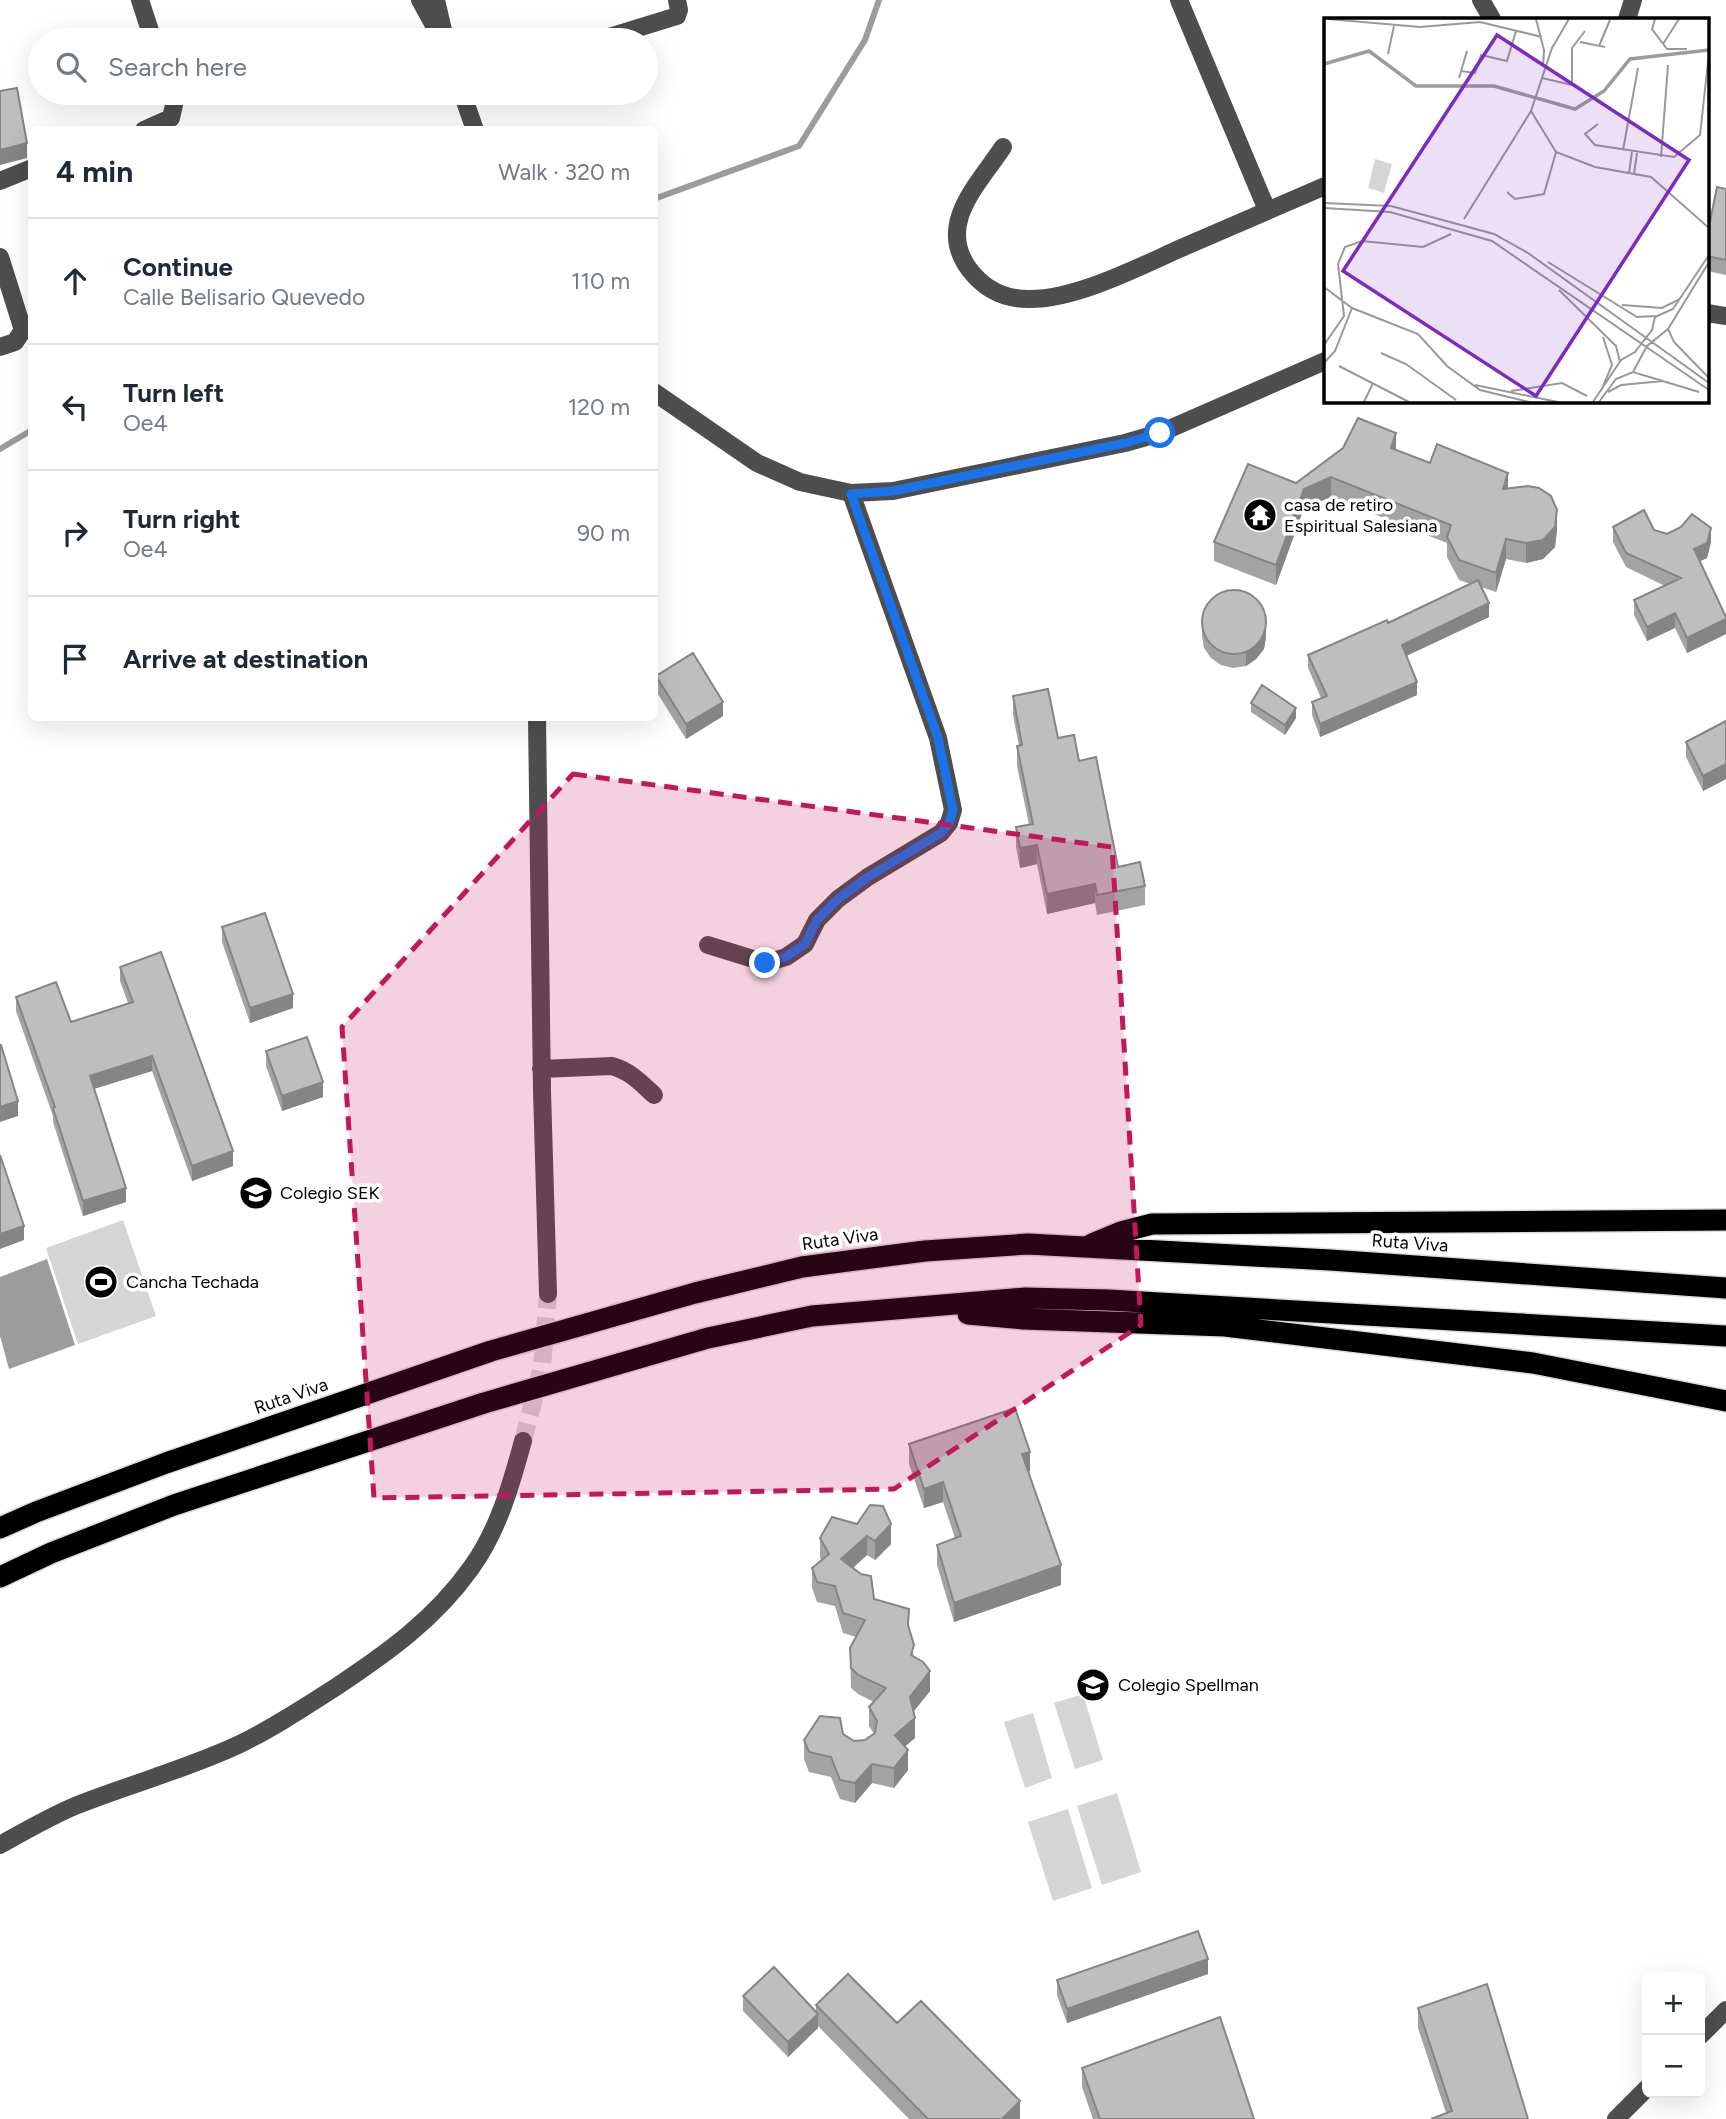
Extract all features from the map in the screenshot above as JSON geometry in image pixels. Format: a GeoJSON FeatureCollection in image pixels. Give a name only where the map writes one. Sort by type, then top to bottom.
{"type":"FeatureCollection","features":[{"type":"Feature","properties":{"kind":"highway"},"geometry":{"type":"LineString","coordinates":[[1087,1246],[1121,1232],[1152,1224],[1726,1220]]}},
{"type":"Feature","properties":{"kind":"highway","name":"Ruta Viva"},"geometry":{"type":"LineString","coordinates":[[0,1528],[36,1511],[166,1463],[478,1356],[695,1293],[802,1267],[925,1251],[1028,1244],[1726,1288]]}},
{"type":"Feature","properties":{"kind":"highway"},"geometry":{"type":"LineString","coordinates":[[0,1577],[51,1553],[174,1505],[484,1403],[708,1338],[812,1316],[1025,1298],[1108,1300],[1726,1336]]}},
{"type":"Feature","properties":{"kind":"highway"},"geometry":{"type":"LineString","coordinates":[[916,1309],[1024,1319],[1225,1326],[1533,1363],[1726,1401]]}},
{"type":"Feature","properties":{"kind":"highway"},"geometry":{"type":"LineString","coordinates":[[1625,1381],[1726,1414]]}},
{"type":"Feature","properties":{"kind":"street"},"geometry":{"type":"LineString","coordinates":[[140,0],[149,28]]}},
{"type":"Feature","properties":{"kind":"street"},"geometry":{"type":"LineString","coordinates":[[420,0],[437,28]]}},
{"type":"Feature","properties":{"kind":"street"},"geometry":{"type":"LineString","coordinates":[[436,0],[442,28]]}},
{"type":"Feature","properties":{"kind":"street"},"geometry":{"type":"LineString","coordinates":[[638,28],[677,16],[677,0]]}},
{"type":"Feature","properties":{"kind":"street"},"geometry":{"type":"LineString","coordinates":[[1179,0],[1267,210]]}},
{"type":"Feature","properties":{"kind":"street"},"geometry":{"type":"LineString","coordinates":[[1481,0],[1491,18]]}},
{"type":"Feature","properties":{"kind":"street"},"geometry":{"type":"LineString","coordinates":[[1627,18],[1633,0]]}},
{"type":"Feature","properties":{"kind":"street"},"geometry":{"type":"LineString","coordinates":[[153,126],[171,118],[174,105]]}},
{"type":"Feature","properties":{"kind":"street"},"geometry":{"type":"LineString","coordinates":[[466,105],[474,126]]}},
{"type":"Feature","properties":{"kind":"street"},"geometry":{"type":"LineString","coordinates":[[1003,147],[963,206],[956,223],[957,244],[965,263],[980,284],[1003,296],[1030,299],[1071,292],[1123,274],[1324,186]]}},
{"type":"Feature","properties":{"kind":"street"},"geometry":{"type":"LineString","coordinates":[[0,181],[28,170]]}},
{"type":"Feature","properties":{"kind":"street"},"geometry":{"type":"LineString","coordinates":[[0,257],[23,330],[15,341],[0,347]]}},
{"type":"Feature","properties":{"kind":"street"},"geometry":{"type":"LineString","coordinates":[[1708,313],[1726,316]]}},
{"type":"Feature","properties":{"kind":"street"},"geometry":{"type":"LineString","coordinates":[[658,395],[757,463],[800,482],[851,494],[893,491],[1125,443],[1160,433],[1324,361]]}},
{"type":"Feature","properties":{"kind":"street"},"geometry":{"type":"LineString","coordinates":[[708,945],[765,963],[786,957],[805,944],[817,920],[838,899],[868,877],[941,833],[949,823],[953,810],[938,738],[851,494]]}},
{"type":"Feature","properties":{"kind":"street"},"geometry":{"type":"LineString","coordinates":[[537,721],[541,1069],[548,1294]]}},
{"type":"Feature","properties":{"kind":"street"},"geometry":{"type":"LineString","coordinates":[[541,1069],[612,1066],[623,1069],[654,1095]]}},
{"type":"Feature","properties":{"kind":"street"},"geometry":{"type":"LineString","coordinates":[[0,1845],[74,1807],[240,1744],[318,1699],[405,1639],[439,1608],[471,1568],[492,1533],[509,1492],[523,1441]]}},
{"type":"Feature","properties":{"kind":"street"},"geometry":{"type":"LineString","coordinates":[[1701,2035],[1726,2010]]}},
{"type":"Feature","properties":{"kind":"street"},"geometry":{"type":"LineString","coordinates":[[1616,2119],[1642,2093]]}},
{"type":"Feature","properties":{"kind":"highlighted area"},"geometry":{"type":"Polygon","coordinates":[[[573,774],[1112,847],[1141,1325],[894,1489],[374,1498],[342,1027],[573,774]]]}},
{"type":"Feature","properties":{"kind":"shaded area","name":"Cancha Techada"},"geometry":{"type":"Polygon","coordinates":[[[123,1220],[156,1316],[78,1344],[46,1248],[123,1220]]]}},
{"type":"Feature","properties":{"kind":"shaded area"},"geometry":{"type":"Polygon","coordinates":[[[47,1259],[75,1345],[9,1369],[0,1336],[0,1277],[47,1259]]]}},
{"type":"Feature","properties":{"kind":"shaded area"},"geometry":{"type":"Polygon","coordinates":[[[1083,1694],[1103,1760],[1075,1769],[1054,1703],[1083,1694]]]}},
{"type":"Feature","properties":{"kind":"shaded area"},"geometry":{"type":"Polygon","coordinates":[[[1033,1713],[1052,1778],[1025,1788],[1004,1722],[1033,1713]]]}},
{"type":"Feature","properties":{"kind":"shaded area"},"geometry":{"type":"Polygon","coordinates":[[[1117,1793],[1141,1872],[1102,1885],[1077,1806],[1117,1793]]]}},
{"type":"Feature","properties":{"kind":"shaded area"},"geometry":{"type":"Polygon","coordinates":[[[1068,1809],[1092,1888],[1053,1901],[1028,1822],[1068,1809]]]}},
{"type":"Feature","properties":{"kind":"building"},"geometry":{"type":"Polygon","coordinates":[[[17,88],[27,143],[0,150],[0,91],[17,88]]]}},
{"type":"Feature","properties":{"kind":"building"},"geometry":{"type":"Polygon","coordinates":[[[1717,187],[1726,189],[1726,260],[1708,256],[1708,231],[1717,187]]]}},
{"type":"Feature","properties":{"kind":"building"},"geometry":{"type":"Polygon","coordinates":[[[1358,418],[1396,433],[1391,448],[1430,463],[1437,444],[1508,473],[1503,489],[1528,486],[1539,488],[1551,496],[1557,510],[1555,527],[1543,540],[1526,543],[1506,539],[1496,573],[1459,560],[1447,537],[1451,525],[1331,477],[1304,489],[1276,565],[1214,542],[1248,464],[1296,483],[1343,448],[1358,418]]]}},
{"type":"Feature","properties":{"kind":"building"},"geometry":{"type":"Polygon","coordinates":[[[1644,510],[1654,530],[1667,534],[1681,527],[1692,514],[1711,528],[1707,543],[1694,549],[1726,619],[1687,638],[1675,613],[1647,627],[1634,600],[1681,578],[1626,553],[1613,527],[1644,510]]]}},
{"type":"Feature","properties":{"kind":"building"},"geometry":{"type":"Polygon","coordinates":[[[1478,580],[1489,603],[1402,645],[1417,682],[1320,724],[1312,702],[1327,696],[1308,655],[1387,620],[1388,623],[1478,580]]]}},
{"type":"Feature","properties":{"kind":"building"},"geometry":{"type":"Polygon","coordinates":[[[1234,590],[1252,596],[1260,604],[1266,622],[1260,640],[1252,648],[1234,654],[1216,648],[1208,640],[1202,622],[1208,604],[1216,596],[1234,590]]]}},
{"type":"Feature","properties":{"kind":"building"},"geometry":{"type":"Polygon","coordinates":[[[693,653],[723,702],[686,724],[658,679],[658,675],[693,653]]]}},
{"type":"Feature","properties":{"kind":"building"},"geometry":{"type":"Polygon","coordinates":[[[1262,685],[1296,708],[1285,725],[1251,703],[1262,685]]]}},
{"type":"Feature","properties":{"kind":"building"},"geometry":{"type":"Polygon","coordinates":[[[1048,689],[1058,738],[1074,735],[1079,761],[1096,757],[1118,867],[1140,862],[1145,886],[1097,895],[1095,884],[1047,894],[1037,845],[1020,848],[1016,827],[1033,824],[1017,746],[1022,745],[1013,696],[1048,689]]]}},
{"type":"Feature","properties":{"kind":"building"},"geometry":{"type":"Polygon","coordinates":[[[1726,721],[1726,764],[1703,776],[1686,742],[1726,721]]]}},
{"type":"Feature","properties":{"kind":"building"},"geometry":{"type":"Polygon","coordinates":[[[265,913],[293,994],[250,1008],[222,927],[265,913]]]}},
{"type":"Feature","properties":{"kind":"building"},"geometry":{"type":"Polygon","coordinates":[[[161,952],[233,1151],[192,1166],[152,1056],[90,1076],[126,1188],[83,1201],[53,1108],[55,1107],[16,997],[56,982],[71,1022],[133,1002],[120,967],[161,952]]]}},
{"type":"Feature","properties":{"kind":"building"},"geometry":{"type":"Polygon","coordinates":[[[307,1037],[323,1082],[282,1096],[266,1051],[307,1037]]]}},
{"type":"Feature","properties":{"kind":"building"},"geometry":{"type":"Polygon","coordinates":[[[0,1045],[18,1101],[0,1107],[0,1045]]]}},
{"type":"Feature","properties":{"kind":"building"},"geometry":{"type":"Polygon","coordinates":[[[0,1155],[24,1226],[0,1234],[0,1155]]]}},
{"type":"Feature","properties":{"kind":"building"},"geometry":{"type":"Polygon","coordinates":[[[1015,1408],[1030,1452],[1022,1454],[1061,1565],[954,1603],[937,1545],[961,1536],[943,1482],[924,1489],[909,1444],[1015,1408]]]}},
{"type":"Feature","properties":{"kind":"building"},"geometry":{"type":"Polygon","coordinates":[[[870,1505],[883,1506],[891,1524],[875,1541],[867,1536],[841,1559],[861,1574],[871,1576],[874,1599],[909,1609],[908,1625],[914,1645],[911,1655],[923,1662],[930,1671],[910,1697],[915,1718],[895,1735],[908,1750],[894,1768],[872,1764],[855,1783],[840,1780],[831,1757],[809,1752],[804,1740],[820,1716],[840,1718],[843,1734],[854,1741],[865,1740],[875,1733],[877,1721],[869,1707],[886,1688],[858,1675],[851,1668],[850,1648],[865,1620],[843,1613],[835,1586],[817,1582],[812,1568],[829,1554],[820,1538],[832,1517],[857,1524],[870,1505]]]}},
{"type":"Feature","properties":{"kind":"building"},"geometry":{"type":"Polygon","coordinates":[[[1198,1931],[1208,1959],[1067,2009],[1057,1980],[1198,1931]]]}},
{"type":"Feature","properties":{"kind":"building"},"geometry":{"type":"Polygon","coordinates":[[[774,1967],[818,2014],[788,2042],[743,1996],[774,1967]]]}},
{"type":"Feature","properties":{"kind":"building"},"geometry":{"type":"Polygon","coordinates":[[[848,1974],[897,2023],[921,2001],[1020,2101],[1002,2119],[928,2119],[816,2005],[848,1974]]]}},
{"type":"Feature","properties":{"kind":"building"},"geometry":{"type":"Polygon","coordinates":[[[1487,1984],[1528,2119],[1431,2119],[1452,2111],[1418,2008],[1487,1984]]]}},
{"type":"Feature","properties":{"kind":"building"},"geometry":{"type":"Polygon","coordinates":[[[1220,2017],[1254,2119],[1100,2119],[1082,2068],[1220,2017]]]}},
{"type":"Feature","properties":{"kind":"waterway"},"geometry":{"type":"LineString","coordinates":[[658,198],[799,146],[865,40],[879,0]]}},
{"type":"Feature","properties":{"kind":"waterway"},"geometry":{"type":"LineString","coordinates":[[0,449],[28,432]]}},
{"type":"Feature","properties":{"kind":"tunnel"},"geometry":{"type":"LineString","coordinates":[[523,1441],[542,1367],[548,1294]]}},
{"type":"Feature","properties":{"kind":"place","name":"casa de retiro Espiritual Salesiana"},"geometry":{"type":"Point","coordinates":[1260,515]}},
{"type":"Feature","properties":{"kind":"place","name":"Colegio SEK"},"geometry":{"type":"Point","coordinates":[256,1193]}},
{"type":"Feature","properties":{"kind":"place","name":"Cancha Techada"},"geometry":{"type":"Point","coordinates":[101,1282]}},
{"type":"Feature","properties":{"kind":"place","name":"Colegio Spellman"},"geometry":{"type":"Point","coordinates":[1093,1685]}},
{"type":"Feature","properties":{"kind":"route"},"geometry":{"type":"LineString","coordinates":[[765,963],[786,957],[805,944],[817,920],[838,899],[868,877],[941,833],[949,823],[953,810],[938,738],[851,494],[893,491],[1125,443],[1160,433]]}}]}
